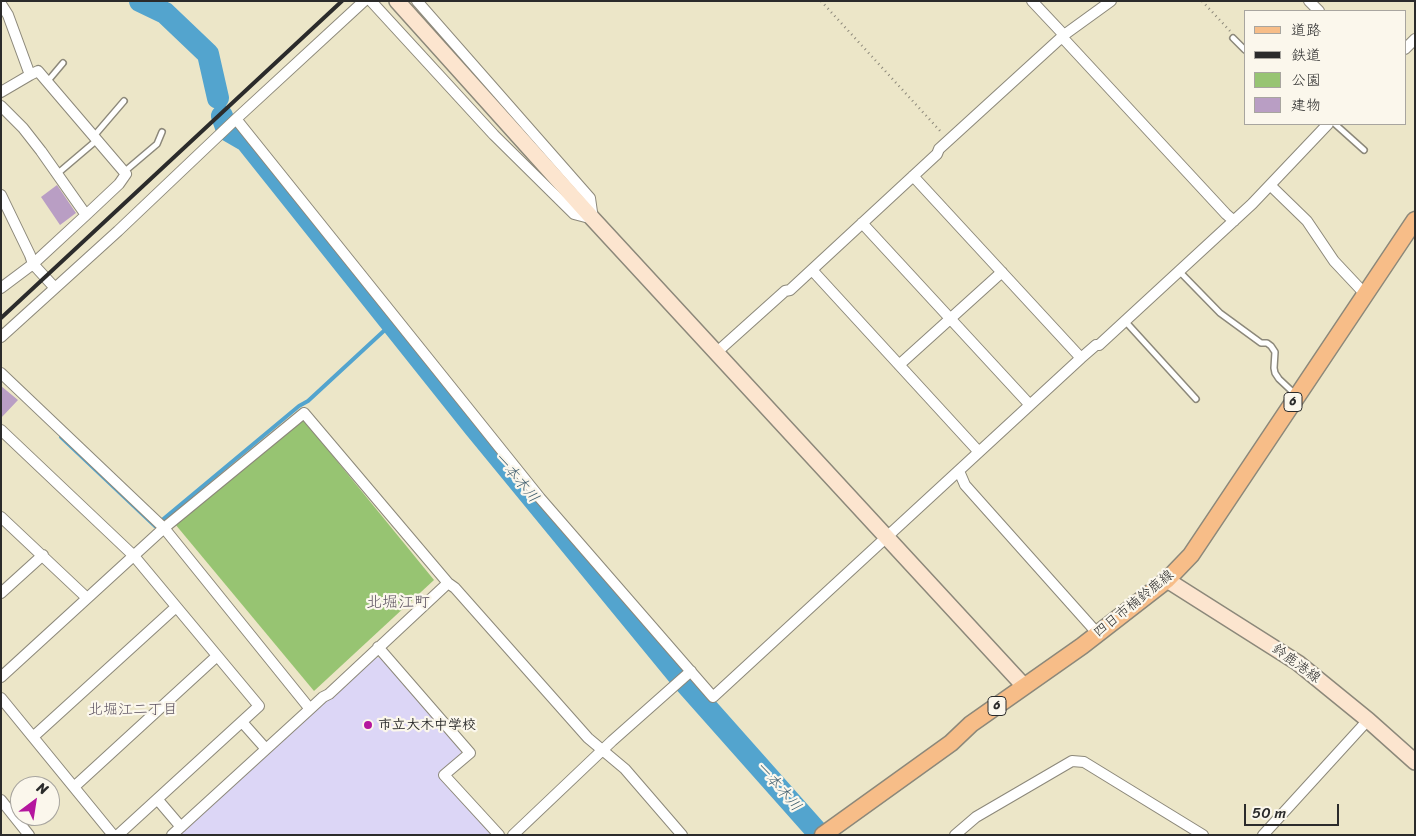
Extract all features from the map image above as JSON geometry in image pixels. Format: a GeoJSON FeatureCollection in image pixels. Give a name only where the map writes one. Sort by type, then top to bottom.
{"type":"FeatureCollection","features":[{"type":"Feature","properties":{"kind":"main road","name":"四日市楠鈴鹿線"},"geometry":{"type":"LineString","coordinates":[[825,833],[952,743],[971,724],[1098,634],[1167,580],[1191,555],[1415,220]]}},
{"type":"Feature","properties":{"kind":"street"},"geometry":{"type":"LineString","coordinates":[[1,337],[118,231],[364,1]]}},
{"type":"Feature","properties":{"kind":"street"},"geometry":{"type":"LineString","coordinates":[[371,1],[494,135],[574,214],[593,218]]}},
{"type":"Feature","properties":{"kind":"street"},"geometry":{"type":"LineString","coordinates":[[397,1],[580,204],[1024,686]]}},
{"type":"Feature","properties":{"kind":"street"},"geometry":{"type":"LineString","coordinates":[[418,1],[590,198],[593,218]]}},
{"type":"Feature","properties":{"kind":"street"},"geometry":{"type":"LineString","coordinates":[[1032,1],[1226,214],[1234,220]]}},
{"type":"Feature","properties":{"kind":"street"},"geometry":{"type":"LineString","coordinates":[[717,352],[785,291],[790,290],[812,270],[937,154],[939,149],[1063,36],[1111,1]]}},
{"type":"Feature","properties":{"kind":"street"},"geometry":{"type":"LineString","coordinates":[[1309,1],[1318,10]]}},
{"type":"Feature","properties":{"kind":"street"},"geometry":{"type":"LineString","coordinates":[[1,4],[8,14],[30,75]]}},
{"type":"Feature","properties":{"kind":"street"},"geometry":{"type":"LineString","coordinates":[[1406,48],[1415,39]]}},
{"type":"Feature","properties":{"kind":"street"},"geometry":{"type":"LineString","coordinates":[[1,92],[38,71],[126,174],[119,184],[86,215],[32,264],[1,288]]}},
{"type":"Feature","properties":{"kind":"street"},"geometry":{"type":"LineString","coordinates":[[1,106],[23,128],[86,215]]}},
{"type":"Feature","properties":{"kind":"street"},"geometry":{"type":"LineString","coordinates":[[236,119],[540,498],[714,698],[1081,358],[1096,345],[1100,345],[1271,186],[1327,125]]}},
{"type":"Feature","properties":{"kind":"street"},"geometry":{"type":"LineString","coordinates":[[913,176],[1081,358]]}},
{"type":"Feature","properties":{"kind":"street"},"geometry":{"type":"LineString","coordinates":[[1271,186],[1307,221],[1334,261],[1365,294]]}},
{"type":"Feature","properties":{"kind":"street"},"geometry":{"type":"LineString","coordinates":[[1,195],[30,255],[32,264],[55,288]]}},
{"type":"Feature","properties":{"kind":"street"},"geometry":{"type":"LineString","coordinates":[[862,223],[1030,405]]}},
{"type":"Feature","properties":{"kind":"street"},"geometry":{"type":"LineString","coordinates":[[812,270],[979,452]]}},
{"type":"Feature","properties":{"kind":"street"},"geometry":{"type":"LineString","coordinates":[[899,365],[1002,272]]}},
{"type":"Feature","properties":{"kind":"street"},"geometry":{"type":"LineString","coordinates":[[1,373],[160,525],[310,709]]}},
{"type":"Feature","properties":{"kind":"street"},"geometry":{"type":"LineString","coordinates":[[1,677],[134,556],[160,525],[304,413],[448,583],[461,595],[588,738],[625,769],[682,835]]}},
{"type":"Feature","properties":{"kind":"street"},"geometry":{"type":"LineString","coordinates":[[1,430],[134,556],[260,706],[118,835]]}},
{"type":"Feature","properties":{"kind":"street"},"geometry":{"type":"LineString","coordinates":[[959,472],[965,485],[1098,634]]}},
{"type":"Feature","properties":{"kind":"street"},"geometry":{"type":"LineString","coordinates":[[1,517],[88,598]]}},
{"type":"Feature","properties":{"kind":"street"},"geometry":{"type":"LineString","coordinates":[[1,593],[43,555]]}},
{"type":"Feature","properties":{"kind":"street","name":"鈴鹿港線"},"geometry":{"type":"LineString","coordinates":[[1167,580],[1298,663],[1368,720],[1415,762]]}},
{"type":"Feature","properties":{"kind":"street"},"geometry":{"type":"LineString","coordinates":[[172,835],[310,709],[329,694],[448,583]]}},
{"type":"Feature","properties":{"kind":"street"},"geometry":{"type":"LineString","coordinates":[[33,737],[176,607]]}},
{"type":"Feature","properties":{"kind":"street"},"geometry":{"type":"LineString","coordinates":[[378,648],[470,753],[444,775],[499,835]]}},
{"type":"Feature","properties":{"kind":"street"},"geometry":{"type":"LineString","coordinates":[[74,787],[218,656]]}},
{"type":"Feature","properties":{"kind":"street"},"geometry":{"type":"LineString","coordinates":[[513,835],[612,741],[691,672]]}},
{"type":"Feature","properties":{"kind":"street"},"geometry":{"type":"LineString","coordinates":[[1,698],[113,835]]}},
{"type":"Feature","properties":{"kind":"street"},"geometry":{"type":"LineString","coordinates":[[1263,835],[1368,720]]}},
{"type":"Feature","properties":{"kind":"street"},"geometry":{"type":"LineString","coordinates":[[242,722],[266,749]]}},
{"type":"Feature","properties":{"kind":"street"},"geometry":{"type":"LineString","coordinates":[[955,835],[976,817],[991,810],[1072,761],[1084,762],[1203,835]]}},
{"type":"Feature","properties":{"kind":"street"},"geometry":{"type":"LineString","coordinates":[[1,800],[29,835]]}},
{"type":"Feature","properties":{"kind":"street"},"geometry":{"type":"LineString","coordinates":[[158,800],[181,827]]}},
{"type":"Feature","properties":{"kind":"lane"},"geometry":{"type":"LineString","coordinates":[[1233,38],[1244,49]]}},
{"type":"Feature","properties":{"kind":"lane"},"geometry":{"type":"LineString","coordinates":[[47,82],[63,63]]}},
{"type":"Feature","properties":{"kind":"lane"},"geometry":{"type":"LineString","coordinates":[[57,174],[96,138],[124,101]]}},
{"type":"Feature","properties":{"kind":"lane"},"geometry":{"type":"LineString","coordinates":[[1336,125],[1364,150]]}},
{"type":"Feature","properties":{"kind":"lane"},"geometry":{"type":"LineString","coordinates":[[124,172],[157,144],[162,132]]}},
{"type":"Feature","properties":{"kind":"lane"},"geometry":{"type":"LineString","coordinates":[[1179,271],[1220,313],[1261,343],[1267,343],[1272,346],[1275,352],[1275,373],[1297,396]]}},
{"type":"Feature","properties":{"kind":"lane"},"geometry":{"type":"LineString","coordinates":[[1125,321],[1196,400]]}},
{"type":"Feature","properties":{"kind":"path"},"geometry":{"type":"LineString","coordinates":[[822,1],[949,140]]}},
{"type":"Feature","properties":{"kind":"path"},"geometry":{"type":"LineString","coordinates":[[1202,1],[1233,34],[1233,38]]}},
{"type":"Feature","properties":{"kind":"shaded area","name":"市立大木中学校"},"geometry":{"type":"Polygon","coordinates":[[[375,657],[381,658],[461,751],[461,757],[440,776],[493,835],[177,835],[375,657]]]}},
{"type":"Feature","properties":{"kind":"green space"},"geometry":{"type":"Polygon","coordinates":[[[302,418],[434,580],[314,691],[175,524],[302,418]]]}},
{"type":"Feature","properties":{"kind":"building"},"geometry":{"type":"Polygon","coordinates":[[[57,185],[76,213],[60,225],[41,197],[57,185]]]}},
{"type":"Feature","properties":{"kind":"building"},"geometry":{"type":"Polygon","coordinates":[[[1,386],[18,400],[1,418],[1,386]]]}},
{"type":"Feature","properties":{"kind":"waterway","name":"一本木川"},"geometry":{"type":"LineString","coordinates":[[140,1],[165,13],[208,54],[218,98]]}},
{"type":"Feature","properties":{"kind":"waterway","name":"一本木川"},"geometry":{"type":"LineString","coordinates":[[222,116],[227,130],[246,141],[474,427],[677,674],[820,835]]}},
{"type":"Feature","properties":{"kind":"waterway"},"geometry":{"type":"LineString","coordinates":[[61,437],[155,526],[299,406],[308,401],[387,328]]}},
{"type":"Feature","properties":{"kind":"railway"},"geometry":{"type":"LineString","coordinates":[[1,318],[342,1]]}},
{"type":"Feature","properties":{"kind":"place","name":"市立大木中学校"},"geometry":{"type":"Point","coordinates":[368,725]}},
{"type":"Feature","properties":{"kind":"district","name":"北堀江町"},"geometry":{"type":"Point","coordinates":[398,603]}},
{"type":"Feature","properties":{"kind":"district","name":"北堀江二丁目"},"geometry":{"type":"Point","coordinates":[133,710]}}]}
